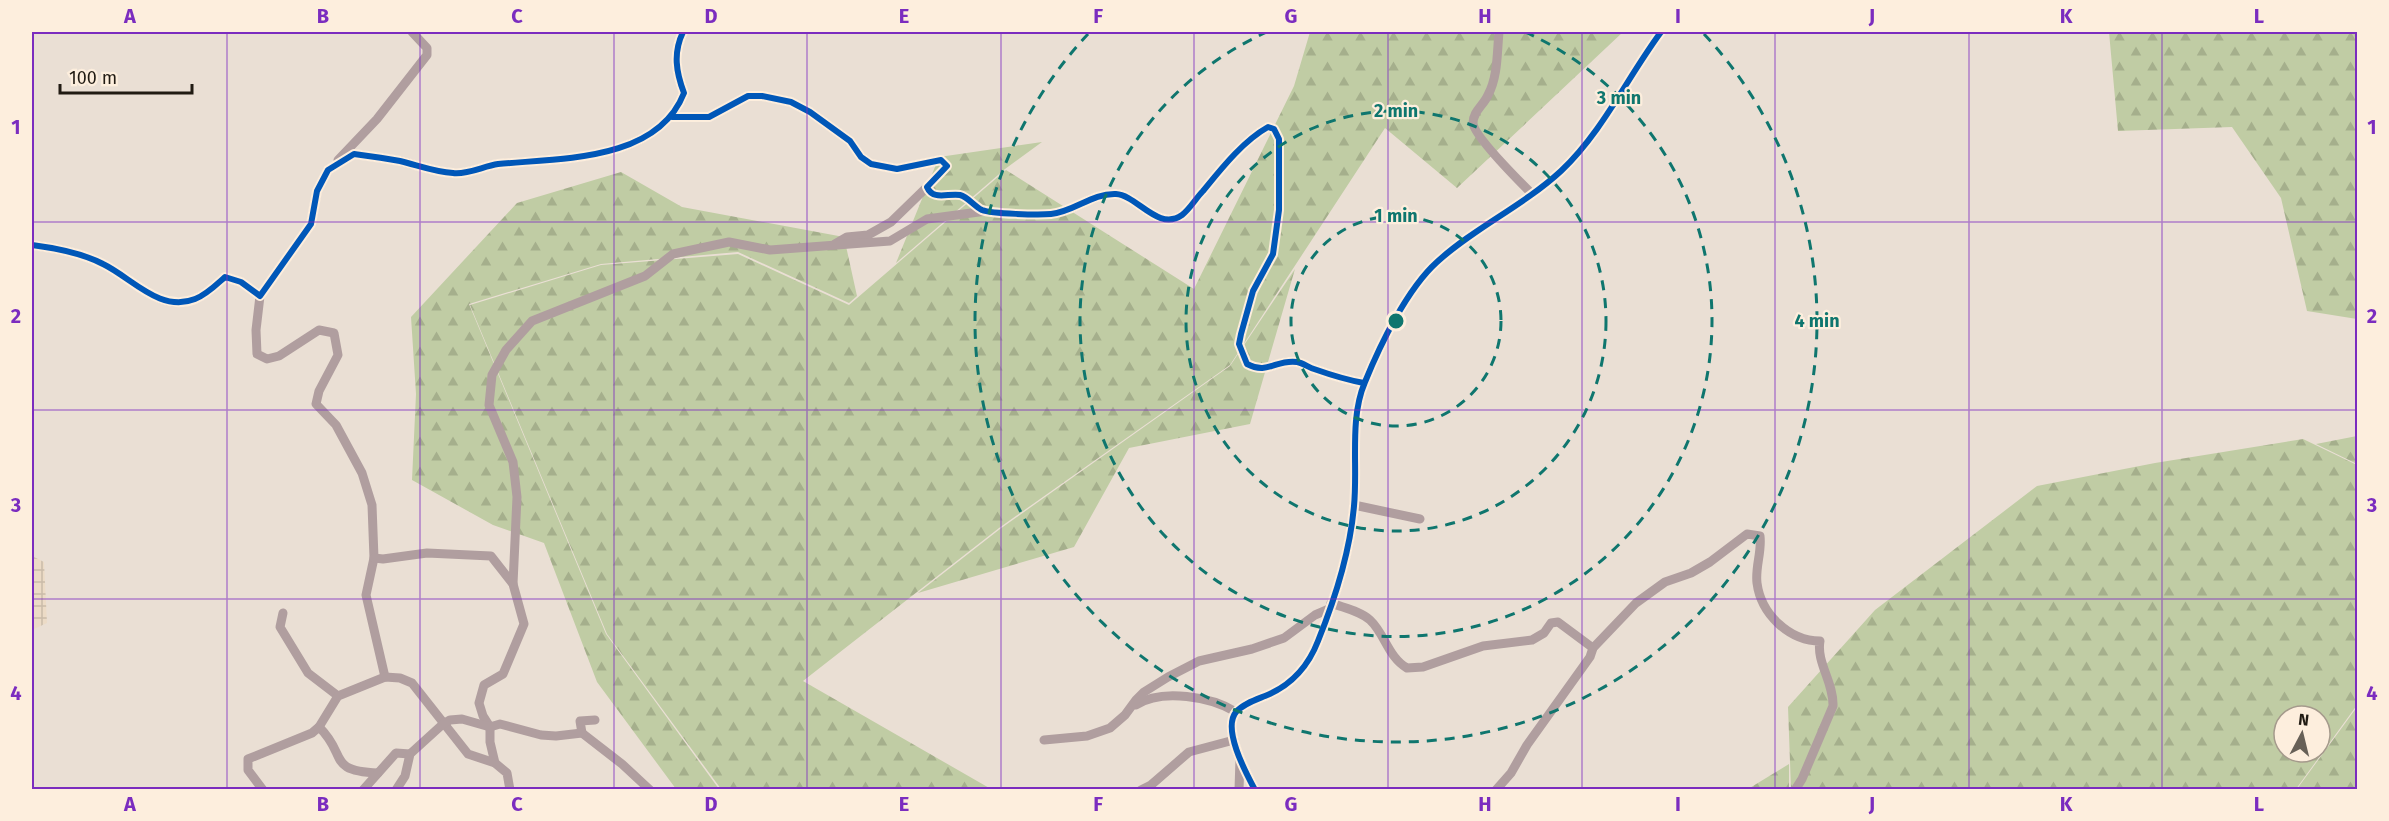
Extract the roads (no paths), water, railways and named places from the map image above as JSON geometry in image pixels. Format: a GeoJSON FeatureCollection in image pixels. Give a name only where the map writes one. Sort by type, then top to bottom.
{"type":"FeatureCollection","features":[{"type":"Feature","properties":{"kind":"street"},"geometry":{"type":"LineString","coordinates":[[385,677],[366,595],[374,558],[372,505],[362,472],[336,425],[316,405],[319,391],[338,356],[334,333],[319,330],[279,356],[267,359],[257,354],[256,330],[260,296],[311,224],[318,191],[328,170],[378,119],[427,55],[427,48],[412,32]]}},
{"type":"Feature","properties":{"kind":"street"},"geometry":{"type":"LineString","coordinates":[[328,170],[354,154],[456,174],[488,165],[570,158],[624,147],[660,129],[672,117],[684,93],[676,70],[676,56],[683,32]]}},
{"type":"Feature","properties":{"kind":"street"},"geometry":{"type":"LineString","coordinates":[[1499,32],[1493,82],[1488,96],[1474,115],[1473,126],[1484,142],[1532,194]]}},
{"type":"Feature","properties":{"kind":"street"},"geometry":{"type":"LineString","coordinates":[[1256,789],[1240,757],[1231,725],[1236,712],[1275,692],[1299,674],[1315,648],[1346,554],[1354,505],[1358,412],[1364,383],[1402,307],[1429,270],[1448,253],[1560,172],[1594,135],[1661,32]]}},
{"type":"Feature","properties":{"kind":"street"},"geometry":{"type":"LineString","coordinates":[[672,117],[709,117],[748,96],[762,96],[790,102],[810,112],[850,141],[861,157],[871,164],[897,169],[934,160],[945,162],[947,166],[891,222],[868,235],[847,237],[831,246]]}},
{"type":"Feature","properties":{"kind":"street"},"geometry":{"type":"LineString","coordinates":[[495,763],[490,742],[490,727],[483,717],[479,703],[484,686],[503,674],[524,624],[513,584],[517,497],[513,462],[489,405],[492,375],[506,350],[532,321],[645,276],[673,254],[729,242],[770,250],[890,241],[927,219],[986,211],[1049,214],[1069,211],[1089,199],[1118,194],[1130,197],[1149,212],[1169,219],[1181,216],[1230,160],[1260,131],[1268,127],[1274,129],[1279,140],[1280,157],[1274,254],[1253,291],[1239,344],[1247,364],[1256,369],[1269,369],[1281,363],[1298,362],[1343,379],[1364,383]]}},
{"type":"Feature","properties":{"kind":"street"},"geometry":{"type":"LineString","coordinates":[[927,187],[932,195],[962,195],[986,211]]}},
{"type":"Feature","properties":{"kind":"street"},"geometry":{"type":"LineString","coordinates":[[32,245],[54,248],[102,263],[144,291],[172,303],[197,298],[225,277],[241,282],[260,296]]}},
{"type":"Feature","properties":{"kind":"street"},"geometry":{"type":"LineString","coordinates":[[1354,505],[1420,519]]}},
{"type":"Feature","properties":{"kind":"street"},"geometry":{"type":"LineString","coordinates":[[1496,789],[1511,773],[1527,746],[1590,657],[1593,648],[1636,603],[1665,582],[1691,573],[1710,562],[1747,534],[1760,537],[1757,584],[1765,604],[1778,623],[1789,633],[1807,641],[1820,640],[1818,648],[1834,694],[1833,706],[1802,779],[1795,789]]}},
{"type":"Feature","properties":{"kind":"street"},"geometry":{"type":"LineString","coordinates":[[374,558],[427,553],[491,556],[513,584]]}},
{"type":"Feature","properties":{"kind":"street"},"geometry":{"type":"LineString","coordinates":[[1044,740],[1087,736],[1104,731],[1116,724],[1136,700],[1155,684],[1199,661],[1252,649],[1284,638],[1330,606],[1367,618],[1394,657],[1407,668],[1424,667],[1483,646],[1532,640],[1544,633],[1551,623],[1558,622],[1593,648]]}},
{"type":"Feature","properties":{"kind":"street"},"geometry":{"type":"LineString","coordinates":[[283,613],[280,627],[308,673],[338,696]]}},
{"type":"Feature","properties":{"kind":"street"},"geometry":{"type":"LineString","coordinates":[[263,789],[248,770],[248,759],[312,734],[319,727],[338,696],[385,677],[400,678],[412,683],[468,754],[495,763],[507,773],[510,789]]}},
{"type":"Feature","properties":{"kind":"street"},"geometry":{"type":"LineString","coordinates":[[1129,709],[1151,697],[1179,695],[1217,701],[1236,712]]}},
{"type":"Feature","properties":{"kind":"street"},"geometry":{"type":"LineString","coordinates":[[396,789],[405,776],[410,754],[443,724],[462,718],[490,727],[500,724],[541,735],[582,733]]}},
{"type":"Feature","properties":{"kind":"street"},"geometry":{"type":"LineString","coordinates":[[595,720],[580,722],[582,733],[650,789]]}},
{"type":"Feature","properties":{"kind":"street"},"geometry":{"type":"LineString","coordinates":[[319,727],[331,738],[341,765],[348,769],[378,773]]}},
{"type":"Feature","properties":{"kind":"street"},"geometry":{"type":"LineString","coordinates":[[1141,789],[1151,784],[1190,752],[1234,740]]}},
{"type":"Feature","properties":{"kind":"street"},"geometry":{"type":"LineString","coordinates":[[363,789],[396,753],[410,754]]}},
{"type":"Feature","properties":{"kind":"street"},"geometry":{"type":"LineString","coordinates":[[1239,789],[1240,757]]}}]}
